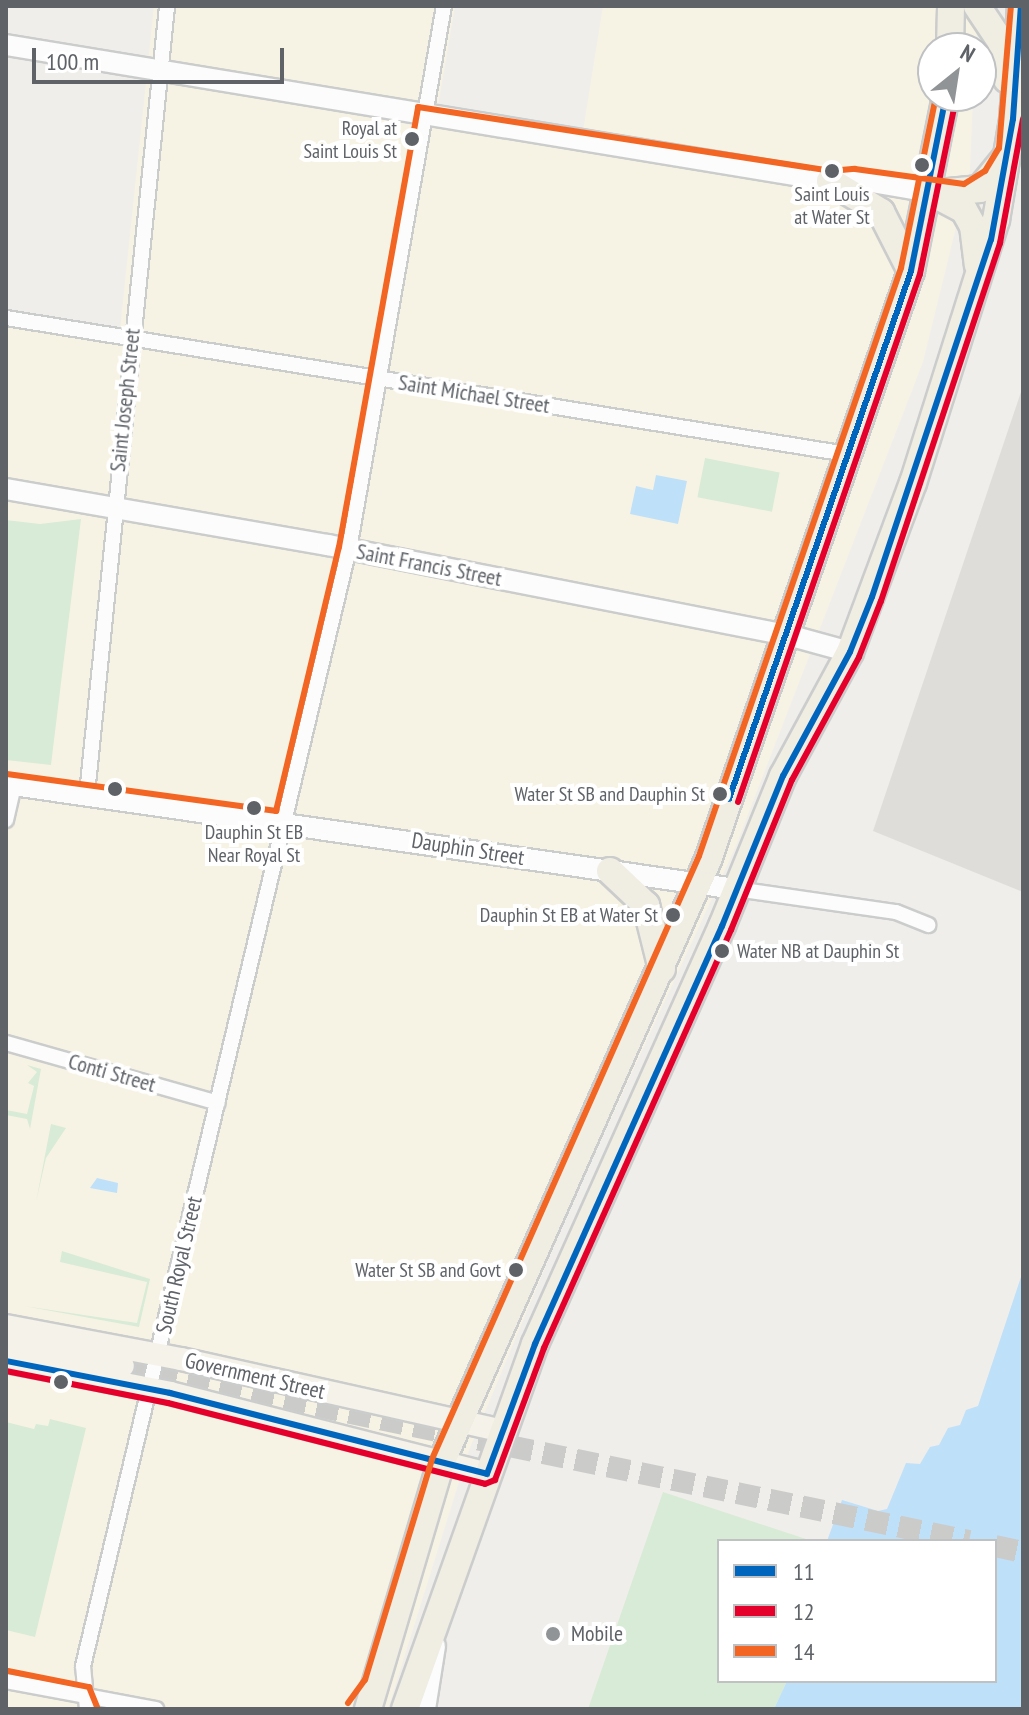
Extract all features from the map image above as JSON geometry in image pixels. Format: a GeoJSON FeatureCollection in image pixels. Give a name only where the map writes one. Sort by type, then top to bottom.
{"type":"FeatureCollection","features":[{"type":"Feature","properties":{"kind":"highway"},"geometry":{"type":"LineString","coordinates":[[950,32],[951,6]]}},
{"type":"Feature","properties":{"kind":"highway"},"geometry":{"type":"LineString","coordinates":[[977,6],[1001,42],[1013,119]]}},
{"type":"Feature","properties":{"kind":"highway"},"geometry":{"type":"LineString","coordinates":[[414,1704],[438,1617],[535,1344],[783,776],[850,652],[979,283],[1009,151],[1021,6]]}},
{"type":"Feature","properties":{"kind":"highway"},"geometry":{"type":"LineString","coordinates":[[371,1697],[441,1463],[699,883],[788,635],[911,271],[930,192],[943,112]]}},
{"type":"Feature","properties":{"kind":"highway"},"geometry":{"type":"LineString","coordinates":[[930,192],[980,189],[1009,151]]}},
{"type":"Feature","properties":{"kind":"highway"},"geometry":{"type":"LineString","coordinates":[[830,181],[881,212],[911,271]]}},
{"type":"Feature","properties":{"kind":"highway"},"geometry":{"type":"LineString","coordinates":[[930,192],[964,210],[973,226],[979,283]]}},
{"type":"Feature","properties":{"kind":"highway"},"geometry":{"type":"LineString","coordinates":[[610,871],[646,905],[662,969]]}},
{"type":"Feature","properties":{"kind":"main road","name":"Government Street"},"geometry":{"type":"LineString","coordinates":[[6,1326],[158,1355],[502,1431]]}},
{"type":"Feature","properties":{"kind":"main road"},"geometry":{"type":"LineString","coordinates":[[6,1343],[123,1366]]}},
{"type":"Feature","properties":{"kind":"main road","name":"Government Street"},"geometry":{"type":"LineString","coordinates":[[6,1361],[150,1390],[487,1474]]}},
{"type":"Feature","properties":{"kind":"street","name":"Saint Joseph Street"},"geometry":{"type":"LineString","coordinates":[[87,794],[167,6]]}},
{"type":"Feature","properties":{"kind":"street","name":"South Royal Street"},"geometry":{"type":"LineString","coordinates":[[86,1702],[83,1666],[349,549],[444,6]]}},
{"type":"Feature","properties":{"kind":"street"},"geometry":{"type":"LineString","coordinates":[[6,45],[830,181],[854,179],[930,192]]}},
{"type":"Feature","properties":{"kind":"street","name":"Saint Michael Street"},"geometry":{"type":"LineString","coordinates":[[6,318],[847,454]]}},
{"type":"Feature","properties":{"kind":"street","name":"Saint Francis Street"},"geometry":{"type":"LineString","coordinates":[[6,489],[349,549],[788,635],[850,652]]}},
{"type":"Feature","properties":{"kind":"street"},"geometry":{"type":"LineString","coordinates":[[6,820],[10,784]]}},
{"type":"Feature","properties":{"kind":"street","name":"Dauphin Street"},"geometry":{"type":"LineString","coordinates":[[10,784],[896,912],[928,925]]}},
{"type":"Feature","properties":{"kind":"street","name":"Conti Street"},"geometry":{"type":"LineString","coordinates":[[6,1043],[218,1103]]}},
{"type":"Feature","properties":{"kind":"street"},"geometry":{"type":"LineString","coordinates":[[6,1681],[86,1702],[156,1709]]}},
{"type":"Feature","properties":{"kind":"street"},"geometry":{"type":"LineString","coordinates":[[356,1709],[371,1697]]}},
{"type":"Feature","properties":{"kind":"shaded area"},"geometry":{"type":"Polygon","coordinates":[[[154,6],[455,6],[438,106],[583,131],[603,6],[978,6],[977,32],[917,32],[917,112],[972,112],[970,170],[923,362],[735,848],[570,1208],[469,1450],[388,1709],[6,1709],[6,311],[120,330],[154,6]]]}},
{"type":"Feature","properties":{"kind":"shaded area"},"geometry":{"type":"Polygon","coordinates":[[[1023,386],[1023,892],[873,831],[1023,386]]]}},
{"type":"Feature","properties":{"kind":"green space"},"geometry":{"type":"Polygon","coordinates":[[[705,458],[780,473],[772,512],[697,497],[705,458]]]}},
{"type":"Feature","properties":{"kind":"green space"},"geometry":{"type":"Polygon","coordinates":[[[81,519],[51,765],[6,760],[6,520],[40,524],[81,519]]]}},
{"type":"Feature","properties":{"kind":"green space"},"geometry":{"type":"Polygon","coordinates":[[[27,1065],[41,1069],[30,1129],[27,1119],[6,1115],[6,1110],[27,1114],[34,1086],[28,1083],[37,1072],[27,1065]]]}},
{"type":"Feature","properties":{"kind":"green space"},"geometry":{"type":"Polygon","coordinates":[[[51,1124],[66,1128],[46,1158],[36,1202],[51,1124]]]}},
{"type":"Feature","properties":{"kind":"green space"},"geometry":{"type":"Polygon","coordinates":[[[62,1251],[150,1279],[139,1327],[24,1306],[137,1323],[147,1282],[60,1262],[62,1251]]]}},
{"type":"Feature","properties":{"kind":"green space"},"geometry":{"type":"Polygon","coordinates":[[[50,1419],[86,1428],[35,1637],[6,1630],[6,1422],[34,1429],[36,1424],[48,1426],[50,1419]]]}},
{"type":"Feature","properties":{"kind":"green space"},"geometry":{"type":"Polygon","coordinates":[[[663,1492],[806,1539],[717,1539],[717,1683],[786,1683],[774,1709],[588,1709],[663,1492]]]}},
{"type":"Feature","properties":{"kind":"water"},"geometry":{"type":"Polygon","coordinates":[[[656,475],[687,481],[678,524],[630,514],[636,486],[653,490],[656,475]]]}},
{"type":"Feature","properties":{"kind":"water"},"geometry":{"type":"Polygon","coordinates":[[[97,1178],[118,1183],[117,1193],[90,1188],[97,1178]]]}},
{"type":"Feature","properties":{"kind":"water"},"geometry":{"type":"Polygon","coordinates":[[[1023,1271],[1023,1709],[774,1709],[786,1683],[997,1683],[997,1539],[828,1539],[842,1500],[878,1511],[887,1509],[906,1463],[920,1464],[930,1447],[939,1445],[948,1428],[960,1425],[966,1410],[978,1406],[1023,1271]]]}},
{"type":"Feature","properties":{"kind":"tunnel"},"geometry":{"type":"LineString","coordinates":[[123,1366],[959,1539]]}},
{"type":"Feature","properties":{"kind":"tunnel"},"geometry":{"type":"LineString","coordinates":[[997,1546],[1023,1552]]}},
{"type":"Feature","properties":{"kind":"transit line","name":"14"},"geometry":{"type":"LineString","coordinates":[[7,774],[276,811],[339,547],[418,107],[830,171],[855,169],[964,184],[985,171],[999,148],[1011,6]]}},
{"type":"Feature","properties":{"kind":"transit line","name":"11"},"geometry":{"type":"LineString","coordinates":[[6,1361],[170,1393],[487,1474],[535,1344],[722,926],[783,776],[850,652],[872,597],[991,240],[1013,119],[1021,6]]}},
{"type":"Feature","properties":{"kind":"transit line","name":"14"},"geometry":{"type":"LineString","coordinates":[[348,1703],[365,1680],[432,1459],[699,856],[901,268],[933,112]]}},
{"type":"Feature","properties":{"kind":"transit line","name":"11"},"geometry":{"type":"LineString","coordinates":[[729,799],[911,271],[943,112]]}},
{"type":"Feature","properties":{"kind":"transit line","name":"12"},"geometry":{"type":"LineString","coordinates":[[738,802],[920,274],[953,112]]}},
{"type":"Feature","properties":{"kind":"transit line","name":"12"},"geometry":{"type":"LineString","coordinates":[[6,1371],[168,1403],[485,1484],[495,1480],[544,1348],[731,930],[792,780],[859,657],[881,601],[1000,243],[1023,119]]}},
{"type":"Feature","properties":{"kind":"transit line","name":"14"},"geometry":{"type":"LineString","coordinates":[[8,1671],[89,1687],[97,1707]]}},
{"type":"Feature","properties":{"kind":"place","name":"Royal at Saint Louis St"},"geometry":{"type":"Point","coordinates":[412,139]}},
{"type":"Feature","properties":{"kind":"place","name":"Saint Louis at Water St"},"geometry":{"type":"Point","coordinates":[832,171]}},
{"type":"Feature","properties":{"kind":"place","name":"Water St SB and Dauphin St"},"geometry":{"type":"Point","coordinates":[720,794]}},
{"type":"Feature","properties":{"kind":"place","name":"Dauphin St EB Near Royal St"},"geometry":{"type":"Point","coordinates":[254,808]}},
{"type":"Feature","properties":{"kind":"place","name":"Dauphin St EB at Water St"},"geometry":{"type":"Point","coordinates":[673,915]}},
{"type":"Feature","properties":{"kind":"place","name":"Water NB at Dauphin St"},"geometry":{"type":"Point","coordinates":[722,951]}},
{"type":"Feature","properties":{"kind":"place","name":"Water St SB and Govt"},"geometry":{"type":"Point","coordinates":[516,1270]}},
{"type":"Feature","properties":{"kind":"place","name":"Mobile"},"geometry":{"type":"Point","coordinates":[553,1634]}}]}
